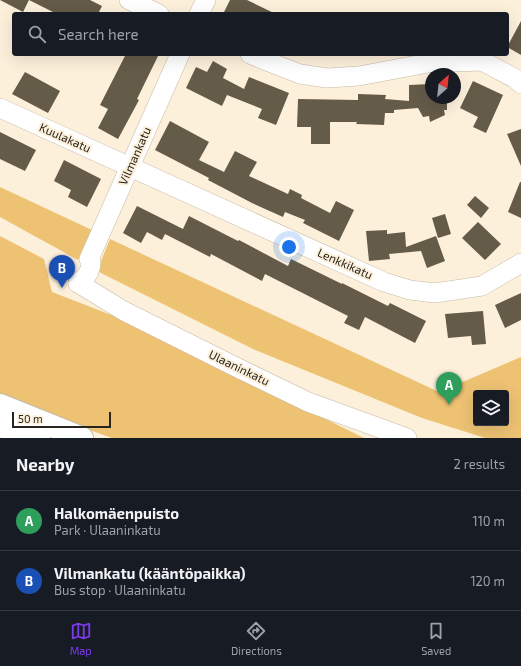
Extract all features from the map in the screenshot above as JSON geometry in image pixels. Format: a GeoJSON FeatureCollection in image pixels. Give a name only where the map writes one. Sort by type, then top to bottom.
{"type":"FeatureCollection","features":[{"type":"Feature","properties":{"kind":"highway"},"geometry":{"type":"LineString","coordinates":[[0,405],[82,438]]}},
{"type":"Feature","properties":{"kind":"highway"},"geometry":{"type":"LineString","coordinates":[[0,426],[39,438]]}},
{"type":"Feature","properties":{"kind":"street"},"geometry":{"type":"LineString","coordinates":[[129,0],[155,12]]}},
{"type":"Feature","properties":{"kind":"street"},"geometry":{"type":"LineString","coordinates":[[200,12],[206,0]]}},
{"type":"Feature","properties":{"kind":"street","name":"Vilmankatu"},"geometry":{"type":"LineString","coordinates":[[78,283],[89,273],[91,262],[89,259],[179,56]]}},
{"type":"Feature","properties":{"kind":"street"},"geometry":{"type":"LineString","coordinates":[[255,56],[300,74],[327,78],[359,76],[428,63],[482,61],[516,79],[521,84]]}},
{"type":"Feature","properties":{"kind":"street","name":"Kuulakatu"},"geometry":{"type":"LineString","coordinates":[[0,108],[130,167]]}},
{"type":"Feature","properties":{"kind":"street","name":"Lenkkikatu"},"geometry":{"type":"LineString","coordinates":[[130,167],[377,278],[410,290],[435,294],[482,286],[521,264]]}},
{"type":"Feature","properties":{"kind":"street","name":"Ulaaninkatu"},"geometry":{"type":"LineString","coordinates":[[78,283],[124,311],[234,366],[302,398],[407,438]]}},
{"type":"Feature","properties":{"kind":"shaded area"},"geometry":{"type":"Polygon","coordinates":[[[0,187],[92,230],[78,260],[0,217],[0,187]]]}},
{"type":"Feature","properties":{"kind":"shaded area"},"geometry":{"type":"Polygon","coordinates":[[[0,236],[44,259],[52,292],[132,323],[364,438],[112,438],[0,398],[0,236]]]}},
{"type":"Feature","properties":{"kind":"shaded area"},"geometry":{"type":"Polygon","coordinates":[[[110,239],[439,392],[521,357],[521,438],[485,438],[422,418],[253,349],[97,271],[110,239]]]}},
{"type":"Feature","properties":{"kind":"building"},"geometry":{"type":"Polygon","coordinates":[[[0,0],[29,0],[23,12],[0,0]]]}},
{"type":"Feature","properties":{"kind":"building"},"geometry":{"type":"Polygon","coordinates":[[[29,0],[90,0],[102,6],[99,12],[53,12],[29,0]]]}},
{"type":"Feature","properties":{"kind":"building"},"geometry":{"type":"Polygon","coordinates":[[[230,0],[247,0],[272,12],[224,12],[230,0]]]}},
{"type":"Feature","properties":{"kind":"building"},"geometry":{"type":"Polygon","coordinates":[[[521,21],[521,55],[509,48],[509,43],[521,21]]]}},
{"type":"Feature","properties":{"kind":"building"},"geometry":{"type":"Polygon","coordinates":[[[125,56],[158,56],[137,99],[139,100],[118,139],[98,128],[108,109],[100,105],[125,56]]]}},
{"type":"Feature","properties":{"kind":"building"},"geometry":{"type":"Polygon","coordinates":[[[213,61],[227,69],[223,78],[244,89],[249,77],[289,93],[276,125],[258,118],[262,109],[227,95],[222,106],[186,88],[196,67],[207,72],[213,61]]]}},
{"type":"Feature","properties":{"kind":"building"},"geometry":{"type":"Polygon","coordinates":[[[25,72],[60,91],[48,113],[12,94],[25,72]]]}},
{"type":"Feature","properties":{"kind":"building"},"geometry":{"type":"Polygon","coordinates":[[[473,81],[503,95],[486,133],[473,127],[478,117],[460,108],[473,81]]]}},
{"type":"Feature","properties":{"kind":"building"},"geometry":{"type":"Polygon","coordinates":[[[425,84],[425,104],[447,104],[447,110],[444,110],[445,115],[430,122],[429,116],[423,117],[418,108],[394,110],[394,113],[385,113],[384,125],[356,124],[357,122],[330,122],[330,144],[311,144],[311,127],[297,127],[298,99],[358,100],[358,94],[386,95],[385,99],[409,101],[409,85],[425,84]]]}},
{"type":"Feature","properties":{"kind":"building"},"geometry":{"type":"Polygon","coordinates":[[[170,121],[209,142],[199,160],[224,172],[235,151],[257,162],[249,176],[288,194],[290,189],[302,195],[301,198],[330,213],[336,201],[354,210],[339,241],[303,223],[305,220],[285,212],[283,217],[252,203],[208,180],[209,178],[155,150],[170,121]]]}},
{"type":"Feature","properties":{"kind":"building"},"geometry":{"type":"Polygon","coordinates":[[[521,129],[521,166],[507,134],[521,129]]]}},
{"type":"Feature","properties":{"kind":"building"},"geometry":{"type":"Polygon","coordinates":[[[0,132],[36,150],[25,171],[0,159],[0,132]]]}},
{"type":"Feature","properties":{"kind":"building"},"geometry":{"type":"Polygon","coordinates":[[[64,160],[101,179],[87,207],[68,197],[71,190],[54,181],[64,160]]]}},
{"type":"Feature","properties":{"kind":"building"},"geometry":{"type":"Polygon","coordinates":[[[521,182],[521,218],[508,212],[521,182]]]}},
{"type":"Feature","properties":{"kind":"building"},"geometry":{"type":"Polygon","coordinates":[[[475,196],[489,208],[481,218],[467,205],[475,196]]]}},
{"type":"Feature","properties":{"kind":"building"},"geometry":{"type":"Polygon","coordinates":[[[137,206],[183,229],[189,216],[288,266],[291,259],[388,306],[390,303],[426,321],[415,343],[365,317],[359,330],[344,323],[348,316],[265,274],[262,281],[211,254],[210,257],[165,234],[162,240],[147,232],[141,243],[123,233],[137,206]]]}},
{"type":"Feature","properties":{"kind":"building"},"geometry":{"type":"Polygon","coordinates":[[[445,214],[451,234],[438,238],[432,218],[445,214]]]}},
{"type":"Feature","properties":{"kind":"building"},"geometry":{"type":"Polygon","coordinates":[[[478,222],[501,244],[485,260],[462,238],[478,222]]]}},
{"type":"Feature","properties":{"kind":"building"},"geometry":{"type":"Polygon","coordinates":[[[387,230],[387,234],[405,232],[406,247],[436,236],[445,261],[427,268],[421,251],[389,254],[390,259],[369,261],[366,231],[387,230]]]}},
{"type":"Feature","properties":{"kind":"building"},"geometry":{"type":"Polygon","coordinates":[[[521,293],[521,320],[505,328],[495,305],[521,293]]]}},
{"type":"Feature","properties":{"kind":"building"},"geometry":{"type":"Polygon","coordinates":[[[483,311],[486,344],[472,345],[471,336],[448,338],[445,314],[483,311]]]}},
{"type":"Feature","properties":{"kind":"place","name":"Vilmankatu (kääntöpaikka)"},"geometry":{"type":"Point","coordinates":[62,288]}},
{"type":"Feature","properties":{"kind":"place","name":"Halkomäenpuisto"},"geometry":{"type":"Point","coordinates":[449,405]}}]}
